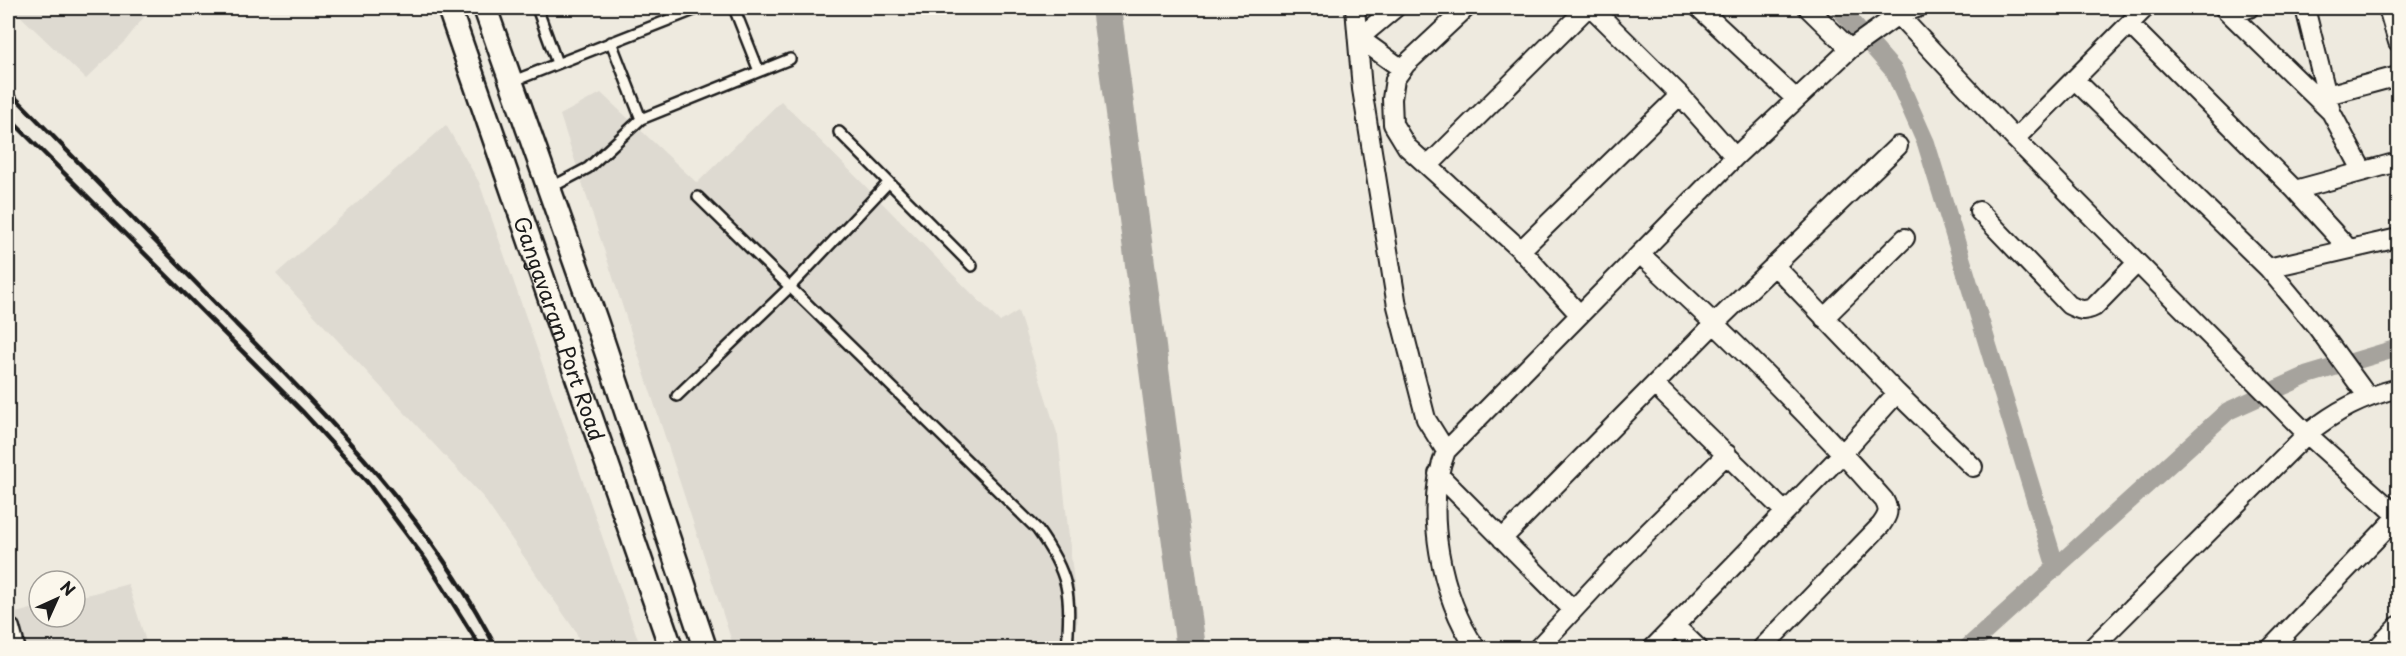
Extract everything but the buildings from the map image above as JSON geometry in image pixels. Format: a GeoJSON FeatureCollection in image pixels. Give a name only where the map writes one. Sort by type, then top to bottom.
{"type":"FeatureCollection","features":[{"type":"Feature","properties":{"kind":"street","name":"Gangavaram Port Road"},"geometry":{"type":"LineString","coordinates":[[450,8],[671,648]]}},
{"type":"Feature","properties":{"kind":"street","name":"Gangavaram Port Road"},"geometry":{"type":"LineString","coordinates":[[485,8],[599,332],[705,648]]}},
{"type":"Feature","properties":{"kind":"street"},"geometry":{"type":"LineString","coordinates":[[1355,8],[1362,89],[1397,306],[1426,419],[1446,451]]}},
{"type":"Feature","properties":{"kind":"street"},"geometry":{"type":"LineString","coordinates":[[1359,38],[1395,8]]}},
{"type":"Feature","properties":{"kind":"street"},"geometry":{"type":"LineString","coordinates":[[1466,8],[1402,69],[1395,80],[1392,99],[1393,124],[1407,147],[1521,250],[1579,314]]}},
{"type":"Feature","properties":{"kind":"street"},"geometry":{"type":"LineString","coordinates":[[1428,165],[1587,8]]}},
{"type":"Feature","properties":{"kind":"street"},"geometry":{"type":"LineString","coordinates":[[1592,8],[1680,95],[1735,157]]}},
{"type":"Feature","properties":{"kind":"street"},"geometry":{"type":"LineString","coordinates":[[1699,8],[1796,99]]}},
{"type":"Feature","properties":{"kind":"street"},"geometry":{"type":"LineString","coordinates":[[1808,8],[1850,49]]}},
{"type":"Feature","properties":{"kind":"street"},"geometry":{"type":"LineString","coordinates":[[1476,648],[1452,602],[1436,522],[1438,474],[1446,451],[1735,157],[1796,99],[1850,49],[1879,28],[1896,11],[1917,8]]}},
{"type":"Feature","properties":{"kind":"street"},"geometry":{"type":"LineString","coordinates":[[2015,139],[2145,8]]}},
{"type":"Feature","properties":{"kind":"street"},"geometry":{"type":"LineString","coordinates":[[2228,11],[2250,8]]}},
{"type":"Feature","properties":{"kind":"street"},"geometry":{"type":"LineString","coordinates":[[2305,8],[2329,104],[2362,170]]}},
{"type":"Feature","properties":{"kind":"street"},"geometry":{"type":"LineString","coordinates":[[2388,8],[2398,42]]}},
{"type":"Feature","properties":{"kind":"street"},"geometry":{"type":"LineString","coordinates":[[1896,11],[2015,139],[2137,263],[2307,434],[2398,516],[2271,648]]}},
{"type":"Feature","properties":{"kind":"street"},"geometry":{"type":"LineString","coordinates":[[2228,11],[2329,104]]}},
{"type":"Feature","properties":{"kind":"street"},"geometry":{"type":"LineString","coordinates":[[2129,24],[2295,190],[2348,248]]}},
{"type":"Feature","properties":{"kind":"street"},"geometry":{"type":"LineString","coordinates":[[1359,38],[1402,69]]}},
{"type":"Feature","properties":{"kind":"street"},"geometry":{"type":"LineString","coordinates":[[2329,104],[2398,76]]}},
{"type":"Feature","properties":{"kind":"street"},"geometry":{"type":"LineString","coordinates":[[2074,79],[2268,268],[2317,327],[2368,397]]}},
{"type":"Feature","properties":{"kind":"street"},"geometry":{"type":"LineString","coordinates":[[1521,250],[1680,95]]}},
{"type":"Feature","properties":{"kind":"street"},"geometry":{"type":"LineString","coordinates":[[1502,539],[1714,323],[1898,146]]}},
{"type":"Feature","properties":{"kind":"street"},"geometry":{"type":"LineString","coordinates":[[2295,190],[2398,162]]}},
{"type":"Feature","properties":{"kind":"street"},"geometry":{"type":"LineString","coordinates":[[1979,211],[2069,305],[2079,309],[2086,311],[2094,307],[2137,263]]}},
{"type":"Feature","properties":{"kind":"street"},"geometry":{"type":"LineString","coordinates":[[1824,318],[1905,238]]}},
{"type":"Feature","properties":{"kind":"street"},"geometry":{"type":"LineString","coordinates":[[2268,268],[2398,238]]}},
{"type":"Feature","properties":{"kind":"street"},"geometry":{"type":"LineString","coordinates":[[1640,254],[1714,323],[1843,453],[1888,507],[1888,514],[1881,525],[1762,648]]}},
{"type":"Feature","properties":{"kind":"street"},"geometry":{"type":"LineString","coordinates":[[1774,265],[1972,467]]}},
{"type":"Feature","properties":{"kind":"street"},"geometry":{"type":"LineString","coordinates":[[1655,385],[1785,512]]}},
{"type":"Feature","properties":{"kind":"street"},"geometry":{"type":"LineString","coordinates":[[2092,648],[2307,434],[2330,416],[2368,397],[2398,388]]}},
{"type":"Feature","properties":{"kind":"street"},"geometry":{"type":"LineString","coordinates":[[1653,648],[1843,453],[1897,393]]}},
{"type":"Feature","properties":{"kind":"street"},"geometry":{"type":"LineString","coordinates":[[1538,648],[1621,559],[1727,454]]}},
{"type":"Feature","properties":{"kind":"street"},"geometry":{"type":"LineString","coordinates":[[1438,474],[1573,610]]}},
{"type":"Feature","properties":{"kind":"street"},"geometry":{"type":"LineString","coordinates":[[1675,626],[1698,648]]}},
{"type":"Feature","properties":{"kind":"street"},"geometry":{"type":"LineString","coordinates":[[2377,648],[2398,627]]}},
{"type":"Feature","properties":{"kind":"lane"},"geometry":{"type":"LineString","coordinates":[[537,8],[557,63]]}},
{"type":"Feature","properties":{"kind":"lane"},"geometry":{"type":"LineString","coordinates":[[511,82],[699,8]]}},
{"type":"Feature","properties":{"kind":"lane"},"geometry":{"type":"LineString","coordinates":[[734,8],[759,71]]}},
{"type":"Feature","properties":{"kind":"lane"},"geometry":{"type":"LineString","coordinates":[[611,42],[641,118]]}},
{"type":"Feature","properties":{"kind":"lane"},"geometry":{"type":"LineString","coordinates":[[549,189],[588,168],[641,118],[790,59]]}},
{"type":"Feature","properties":{"kind":"lane"},"geometry":{"type":"LineString","coordinates":[[838,132],[972,266]]}},
{"type":"Feature","properties":{"kind":"lane"},"geometry":{"type":"LineString","coordinates":[[677,396],[790,287],[889,182]]}},
{"type":"Feature","properties":{"kind":"lane"},"geometry":{"type":"LineString","coordinates":[[698,197],[1037,529],[1055,554],[1064,572],[1070,609],[1067,648]]}},
{"type":"Feature","properties":{"kind":"lane"},"geometry":{"type":"LineString","coordinates":[[14,626],[21,648]]}},
{"type":"Feature","properties":{"kind":"shaded area"},"geometry":{"type":"Polygon","coordinates":[[[12,8],[151,8],[126,40],[86,79],[12,8]]]}},
{"type":"Feature","properties":{"kind":"shaded area"},"geometry":{"type":"Polygon","coordinates":[[[601,93],[697,183],[781,101],[1000,322],[1018,311],[1058,436],[1078,621],[1066,648],[734,648],[560,115],[601,93]]]}},
{"type":"Feature","properties":{"kind":"shaded area"},"geometry":{"type":"Polygon","coordinates":[[[446,125],[479,182],[641,648],[581,648],[576,632],[482,496],[276,274],[446,125]]]}},
{"type":"Feature","properties":{"kind":"shaded area"},"geometry":{"type":"Polygon","coordinates":[[[128,584],[148,648],[8,648],[8,615],[27,610],[27,629],[87,629],[87,595],[128,584]]]}},
{"type":"Feature","properties":{"kind":"waterway"},"geometry":{"type":"LineString","coordinates":[[1106,8],[1191,648]]}},
{"type":"Feature","properties":{"kind":"waterway"},"geometry":{"type":"LineString","coordinates":[[1839,8],[1894,71],[1926,143],[2056,568]]}},
{"type":"Feature","properties":{"kind":"waterway"},"geometry":{"type":"LineString","coordinates":[[1967,648],[2228,411],[2308,375],[2398,348]]}},
{"type":"Feature","properties":{"kind":"railway"},"geometry":{"type":"LineString","coordinates":[[8,90],[345,437],[412,517],[443,559],[471,602],[496,648]]}},
{"type":"Feature","properties":{"kind":"railway"},"geometry":{"type":"LineString","coordinates":[[8,117],[302,411],[368,483],[425,559],[481,648]]}}]}
